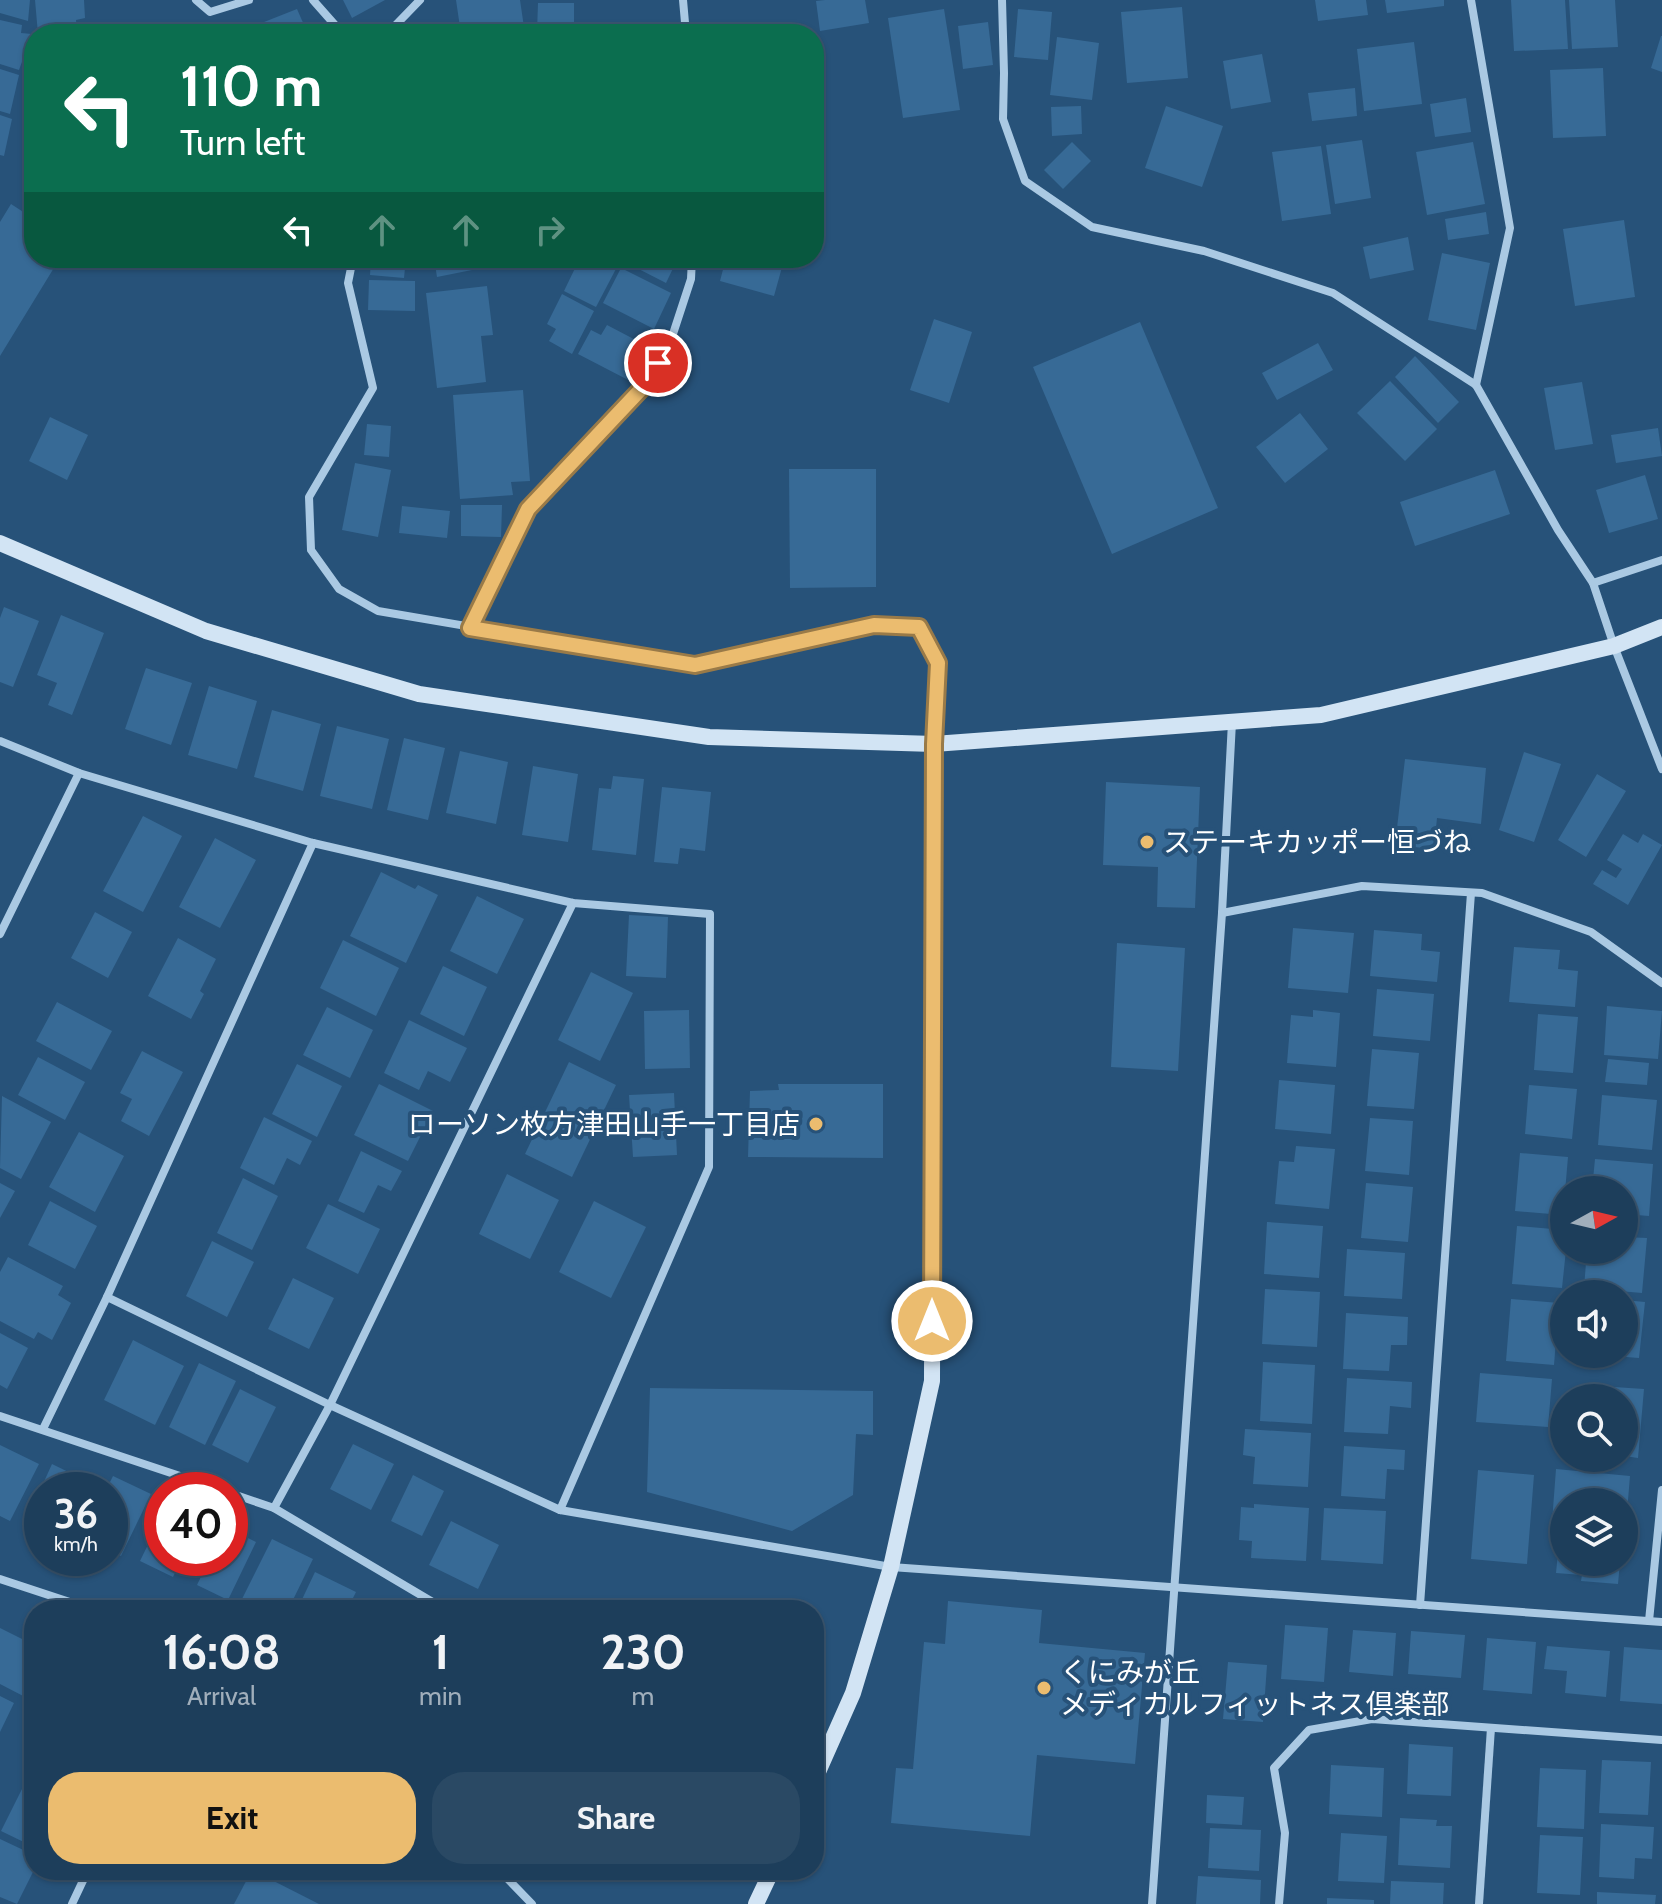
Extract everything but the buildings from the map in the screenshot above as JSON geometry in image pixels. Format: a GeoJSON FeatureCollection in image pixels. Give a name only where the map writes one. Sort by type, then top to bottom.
{"type":"FeatureCollection","features":[{"type":"Feature","properties":{"kind":"street"},"geometry":{"type":"LineString","coordinates":[[196,0],[210,12],[249,0]]}},
{"type":"Feature","properties":{"kind":"street"},"geometry":{"type":"LineString","coordinates":[[313,0],[334,24]]}},
{"type":"Feature","properties":{"kind":"street"},"geometry":{"type":"LineString","coordinates":[[397,24],[420,0]]}},
{"type":"Feature","properties":{"kind":"street"},"geometry":{"type":"LineString","coordinates":[[683,0],[685,24]]}},
{"type":"Feature","properties":{"kind":"street"},"geometry":{"type":"LineString","coordinates":[[1002,0],[1003,119],[1025,181],[1092,227],[1204,251],[1333,293],[1476,385],[1558,530],[1593,583],[1662,769]]}},
{"type":"Feature","properties":{"kind":"street"},"geometry":{"type":"LineString","coordinates":[[1471,0],[1510,228],[1476,385]]}},
{"type":"Feature","properties":{"kind":"street"},"geometry":{"type":"LineString","coordinates":[[351,268],[348,283],[373,388],[309,497],[311,550],[339,589],[378,611],[695,665],[874,625],[919,627],[938,663],[934,744],[932,1381],[891,1567],[853,1693],[824,1758]]}},
{"type":"Feature","properties":{"kind":"street"},"geometry":{"type":"LineString","coordinates":[[470,628],[528,509],[644,386],[671,340],[691,279],[692,268]]}},
{"type":"Feature","properties":{"kind":"street"},"geometry":{"type":"LineString","coordinates":[[0,543],[206,631],[419,694],[709,737],[934,744],[1321,715],[1614,646],[1662,627]]}},
{"type":"Feature","properties":{"kind":"street"},"geometry":{"type":"LineString","coordinates":[[1593,583],[1662,560]]}},
{"type":"Feature","properties":{"kind":"street"},"geometry":{"type":"LineString","coordinates":[[1152,1904],[1222,913],[1232,721]]}},
{"type":"Feature","properties":{"kind":"street"},"geometry":{"type":"LineString","coordinates":[[0,741],[79,773],[313,843],[573,903],[710,914],[709,1167],[560,1510]]}},
{"type":"Feature","properties":{"kind":"street"},"geometry":{"type":"LineString","coordinates":[[0,934],[79,773]]}},
{"type":"Feature","properties":{"kind":"street"},"geometry":{"type":"LineString","coordinates":[[43,1429],[107,1297],[313,843]]}},
{"type":"Feature","properties":{"kind":"street"},"geometry":{"type":"LineString","coordinates":[[1222,913],[1362,886],[1482,893],[1591,932],[1662,983]]}},
{"type":"Feature","properties":{"kind":"street"},"geometry":{"type":"LineString","coordinates":[[1420,1605],[1471,893]]}},
{"type":"Feature","properties":{"kind":"street"},"geometry":{"type":"LineString","coordinates":[[274,1508],[330,1405],[573,903]]}},
{"type":"Feature","properties":{"kind":"street"},"geometry":{"type":"LineString","coordinates":[[107,1297],[330,1405],[560,1510],[891,1567],[1662,1622]]}},
{"type":"Feature","properties":{"kind":"street"},"geometry":{"type":"LineString","coordinates":[[0,1416],[169,1472]]}},
{"type":"Feature","properties":{"kind":"street"},"geometry":{"type":"LineString","coordinates":[[1649,1621],[1662,1490]]}},
{"type":"Feature","properties":{"kind":"street"},"geometry":{"type":"LineString","coordinates":[[248,1499],[274,1508],[429,1600]]}},
{"type":"Feature","properties":{"kind":"street"},"geometry":{"type":"LineString","coordinates":[[0,1579],[64,1600]]}},
{"type":"Feature","properties":{"kind":"street"},"geometry":{"type":"LineString","coordinates":[[1279,1904],[1285,1833],[1274,1768],[1309,1730],[1372,1719],[1662,1740]]}},
{"type":"Feature","properties":{"kind":"street"},"geometry":{"type":"LineString","coordinates":[[1479,1904],[1491,1728]]}},
{"type":"Feature","properties":{"kind":"street"},"geometry":{"type":"LineString","coordinates":[[72,1904],[83,1880]]}},
{"type":"Feature","properties":{"kind":"street"},"geometry":{"type":"LineString","coordinates":[[509,1880],[532,1904]]}},
{"type":"Feature","properties":{"kind":"street"},"geometry":{"type":"LineString","coordinates":[[756,1904],[767,1880]]}},
{"type":"Feature","properties":{"kind":"place","name":"ステーキカッポー恒づね"},"geometry":{"type":"Point","coordinates":[1147,842]}},
{"type":"Feature","properties":{"kind":"place","name":"ローソン枚方津田山手一丁目店"},"geometry":{"type":"Point","coordinates":[816,1124]}},
{"type":"Feature","properties":{"kind":"place","name":"くにみが丘 メディカルフィットネス倶楽部"},"geometry":{"type":"Point","coordinates":[1044,1688]}},
{"type":"Feature","properties":{"kind":"route"},"geometry":{"type":"LineString","coordinates":[[658,363],[644,386],[528,509],[470,628],[695,665],[874,625],[919,627],[938,663],[934,744],[932,1321]]}}]}
